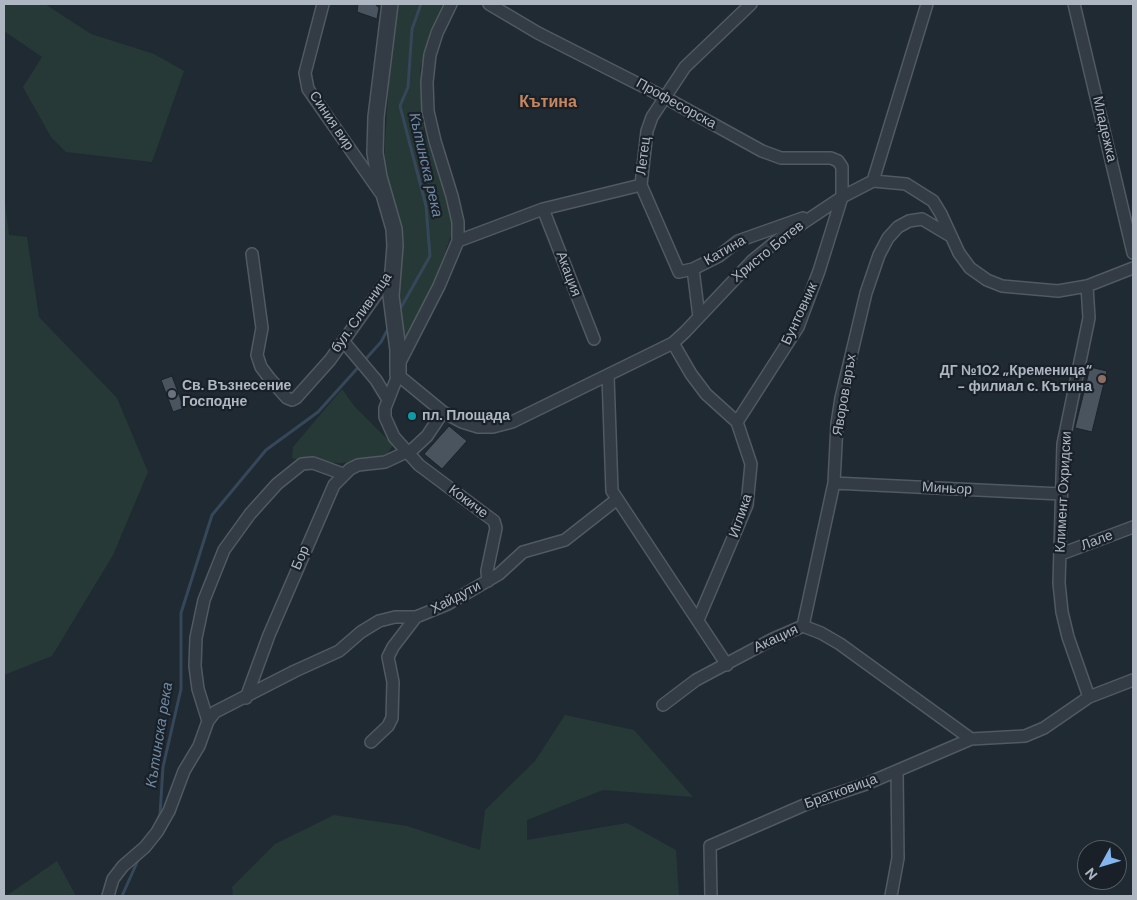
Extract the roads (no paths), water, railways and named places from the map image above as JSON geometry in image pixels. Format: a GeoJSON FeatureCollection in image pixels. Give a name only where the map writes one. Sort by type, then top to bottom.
{"type":"FeatureCollection","features":[{"type":"Feature","properties":{"kind":"street","name":"Синия вир"},"geometry":{"type":"LineString","coordinates":[[323,4],[305,73],[308,88],[386,200]]}},
{"type":"Feature","properties":{"kind":"street","name":"бул. Сливница"},"geometry":{"type":"LineString","coordinates":[[252,254],[262,328],[257,355],[261,367],[270,379],[287,398],[292,400],[347,347],[392,271],[394,230],[375,153],[376,117],[390,4]]}},
{"type":"Feature","properties":{"kind":"street"},"geometry":{"type":"LineString","coordinates":[[400,455],[385,416],[388,398],[398,363],[439,286],[458,241],[458,222],[452,196],[434,141],[428,111],[427,82],[433,48],[452,4]]}},
{"type":"Feature","properties":{"kind":"street","name":"Професорска"},"geometry":{"type":"LineString","coordinates":[[489,4],[538,32],[750,144],[781,158],[830,158],[838,160],[842,167],[842,197]]}},
{"type":"Feature","properties":{"kind":"street","name":"Летец"},"geometry":{"type":"LineString","coordinates":[[458,241],[543,209],[640,186],[647,131],[652,117],[664,97],[686,67],[751,4]]}},
{"type":"Feature","properties":{"kind":"street"},"geometry":{"type":"LineString","coordinates":[[927,4],[873,181],[906,184],[933,201],[941,214],[949,235],[970,268],[987,280],[1002,286],[1058,291],[1087,286],[1133,268]]}},
{"type":"Feature","properties":{"kind":"street","name":"Младежка"},"geometry":{"type":"LineString","coordinates":[[1074,4],[1133,253]]}},
{"type":"Feature","properties":{"kind":"street","name":"Христо Ботев"},"geometry":{"type":"LineString","coordinates":[[398,363],[443,412],[478,427],[493,427],[535,412],[672,343],[752,261],[815,214],[873,181]]}},
{"type":"Feature","properties":{"kind":"street","name":"Катина"},"geometry":{"type":"LineString","coordinates":[[640,186],[679,272],[693,269],[719,256],[738,241],[770,228],[815,214]]}},
{"type":"Feature","properties":{"kind":"street","name":"Бунтовник"},"geometry":{"type":"LineString","coordinates":[[737,422],[798,327],[819,272],[842,197]]}},
{"type":"Feature","properties":{"kind":"street","name":"Акация"},"geometry":{"type":"LineString","coordinates":[[543,209],[594,339]]}},
{"type":"Feature","properties":{"kind":"street","name":"Яворов връх"},"geometry":{"type":"LineString","coordinates":[[803,626],[834,483],[837,424],[841,398],[866,292],[879,255],[888,238],[898,227],[909,221],[922,219],[949,235]]}},
{"type":"Feature","properties":{"kind":"street","name":"Катина"},"geometry":{"type":"LineString","coordinates":[[693,269],[699,317]]}},
{"type":"Feature","properties":{"kind":"street"},"geometry":{"type":"LineString","coordinates":[[392,271],[391,296],[398,363]]}},
{"type":"Feature","properties":{"kind":"street","name":"Климент Охридски"},"geometry":{"type":"LineString","coordinates":[[1087,286],[1089,318],[1063,444],[1059,583],[1062,612],[1068,637],[1089,697]]}},
{"type":"Feature","properties":{"kind":"street","name":"Иглика"},"geometry":{"type":"LineString","coordinates":[[672,343],[706,394],[737,422],[751,464],[751,483],[747,505],[698,620]]}},
{"type":"Feature","properties":{"kind":"street"},"geometry":{"type":"LineString","coordinates":[[347,347],[370,373],[388,398]]}},
{"type":"Feature","properties":{"kind":"street"},"geometry":{"type":"LineString","coordinates":[[608,376],[612,491],[616,500],[727,665]]}},
{"type":"Feature","properties":{"kind":"street"},"geometry":{"type":"LineString","coordinates":[[108,896],[113,879],[123,866],[144,847],[161,825],[208,721],[198,689],[195,666],[196,638],[204,600],[224,550],[250,514],[277,484],[302,464],[313,463],[343,474],[358,465],[385,462],[412,449],[427,436],[443,412]]}},
{"type":"Feature","properties":{"kind":"street","name":"Кокиче"},"geometry":{"type":"LineString","coordinates":[[400,455],[419,465],[494,521],[496,528],[487,571],[488,581]]}},
{"type":"Feature","properties":{"kind":"street","name":"Бор"},"geometry":{"type":"LineString","coordinates":[[246,698],[269,635],[326,498],[343,474]]}},
{"type":"Feature","properties":{"kind":"street","name":"Миньор"},"geometry":{"type":"LineString","coordinates":[[834,483],[1061,494]]}},
{"type":"Feature","properties":{"kind":"street","name":"Хайдути"},"geometry":{"type":"LineString","coordinates":[[208,721],[222,706],[246,698],[295,671],[339,651],[361,632],[379,622],[395,617],[416,617],[448,604],[488,581],[523,552],[565,540],[616,500]]}},
{"type":"Feature","properties":{"kind":"street","name":"Лале"},"geometry":{"type":"LineString","coordinates":[[1061,554],[1133,527]]}},
{"type":"Feature","properties":{"kind":"street"},"geometry":{"type":"LineString","coordinates":[[371,742],[388,726],[392,718],[393,682],[388,657],[393,647],[416,617]]}},
{"type":"Feature","properties":{"kind":"street","name":"Акация"},"geometry":{"type":"LineString","coordinates":[[663,705],[696,680],[773,639],[803,626],[821,632],[840,644],[971,739]]}},
{"type":"Feature","properties":{"kind":"street"},"geometry":{"type":"LineString","coordinates":[[971,739],[1024,736],[1044,728],[1089,697],[1133,680]]}},
{"type":"Feature","properties":{"kind":"street","name":"Братковица"},"geometry":{"type":"LineString","coordinates":[[711,896],[710,846],[809,803],[866,784],[971,739]]}},
{"type":"Feature","properties":{"kind":"street"},"geometry":{"type":"LineString","coordinates":[[891,896],[898,858],[897,771]]}},
{"type":"Feature","properties":{"kind":"waterway","name":"Кътинска река"},"geometry":{"type":"LineString","coordinates":[[399,311],[430,256],[426,206],[400,106],[408,87],[412,29],[421,4]]}},
{"type":"Feature","properties":{"kind":"waterway","name":"Кътинска река"},"geometry":{"type":"LineString","coordinates":[[156,823],[160,814],[163,767],[181,689],[181,613],[212,515],[266,450],[318,412],[381,342],[389,327]]}},
{"type":"Feature","properties":{"kind":"waterway","name":"Кътинска река"},"geometry":{"type":"LineString","coordinates":[[122,896],[139,858]]}},
{"type":"Feature","properties":{"kind":"place","name":"ДГ №102 „Кременица“ - филиал с. Кътина"},"geometry":{"type":"Point","coordinates":[1102,379]}},
{"type":"Feature","properties":{"kind":"place","name":"Св. Възнесение Господне"},"geometry":{"type":"Point","coordinates":[172,394]}},
{"type":"Feature","properties":{"kind":"place","name":"пл. Площада"},"geometry":{"type":"Point","coordinates":[412,416]}},
{"type":"Feature","properties":{"kind":"district","name":"Кътина"},"geometry":{"type":"Point","coordinates":[548,103]}}]}
